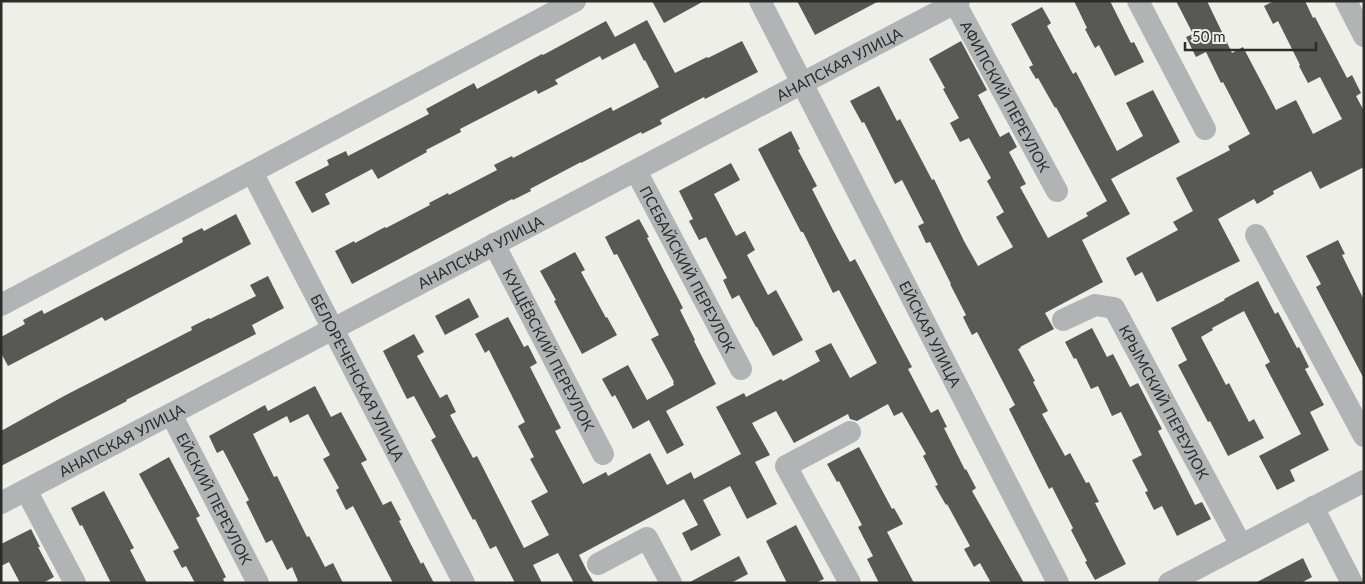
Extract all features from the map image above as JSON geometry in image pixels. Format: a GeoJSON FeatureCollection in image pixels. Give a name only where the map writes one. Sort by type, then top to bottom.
{"type":"FeatureCollection","features":[{"type":"Feature","properties":{"kind":"street"},"geometry":{"type":"LineString","coordinates":[[1,305],[575,1]]}},
{"type":"Feature","properties":{"kind":"street","name":"ЕЙСКАЯ УЛИЦА"},"geometry":{"type":"LineString","coordinates":[[760,1],[1058,583]]}},
{"type":"Feature","properties":{"kind":"street"},"geometry":{"type":"LineString","coordinates":[[1138,1],[1205,129]]}},
{"type":"Feature","properties":{"kind":"street"},"geometry":{"type":"LineString","coordinates":[[1346,1],[1364,36]]}},
{"type":"Feature","properties":{"kind":"street","name":"АНАПСКАЯ УЛИЦА"},"geometry":{"type":"LineString","coordinates":[[1,503],[957,2]]}},
{"type":"Feature","properties":{"kind":"street","name":"АФИПСКИЙ ПЕРЕУЛОК"},"geometry":{"type":"LineString","coordinates":[[957,2],[1057,191]]}},
{"type":"Feature","properties":{"kind":"street","name":"ПСЕБАЙСКИЙ ПЕРЕУЛОК"},"geometry":{"type":"LineString","coordinates":[[636,171],[740,369]]}},
{"type":"Feature","properties":{"kind":"street","name":"БЕЛОРЕЧЕНСКАЯ УЛИЦА"},"geometry":{"type":"LineString","coordinates":[[252,172],[464,583]]}},
{"type":"Feature","properties":{"kind":"street"},"geometry":{"type":"LineString","coordinates":[[1256,235],[1364,436]]}},
{"type":"Feature","properties":{"kind":"street","name":"КУЩЁВСКИЙ ПЕРЕУЛОК"},"geometry":{"type":"LineString","coordinates":[[494,244],[603,454]]}},
{"type":"Feature","properties":{"kind":"street","name":"КРЫМСКИЙ ПЕРЕУЛОК"},"geometry":{"type":"LineString","coordinates":[[1063,320],[1095,305],[1114,308],[1240,545]]}},
{"type":"Feature","properties":{"kind":"street","name":"ЕЙСКИЙ ПЕРЕУЛОК"},"geometry":{"type":"LineString","coordinates":[[171,414],[258,583]]}},
{"type":"Feature","properties":{"kind":"street"},"geometry":{"type":"LineString","coordinates":[[850,432],[786,466],[850,583]]}},
{"type":"Feature","properties":{"kind":"street"},"geometry":{"type":"LineString","coordinates":[[1169,583],[1364,481]]}},
{"type":"Feature","properties":{"kind":"street"},"geometry":{"type":"LineString","coordinates":[[26,490],[75,583]]}},
{"type":"Feature","properties":{"kind":"street"},"geometry":{"type":"LineString","coordinates":[[1313,507],[1352,583]]}},
{"type":"Feature","properties":{"kind":"street"},"geometry":{"type":"LineString","coordinates":[[598,564],[647,538],[670,583]]}},
{"type":"Feature","properties":{"kind":"building"},"geometry":{"type":"Polygon","coordinates":[[[652,1],[704,1],[664,23],[652,1]]]}},
{"type":"Feature","properties":{"kind":"building"},"geometry":{"type":"Polygon","coordinates":[[[797,1],[879,1],[815,35],[797,1]]]}},
{"type":"Feature","properties":{"kind":"building"},"geometry":{"type":"Polygon","coordinates":[[[1074,1],[1110,1],[1131,43],[1134,42],[1144,62],[1115,76],[1099,45],[1095,48],[1074,1]]]}},
{"type":"Feature","properties":{"kind":"building"},"geometry":{"type":"Polygon","coordinates":[[[1176,1],[1207,1],[1232,53],[1243,47],[1276,110],[1296,100],[1313,134],[1342,119],[1320,77],[1308,83],[1278,21],[1273,24],[1264,6],[1274,1],[1305,1],[1347,78],[1352,75],[1361,93],[1356,96],[1364,111],[1364,167],[1320,189],[1311,171],[1273,191],[1274,194],[1257,204],[1254,199],[1218,219],[1240,261],[1157,302],[1142,272],[1135,276],[1126,258],[1178,230],[1173,222],[1193,211],[1176,178],[1230,150],[1228,146],[1250,134],[1206,52],[1196,57],[1186,37],[1193,34],[1176,1]]]}},
{"type":"Feature","properties":{"kind":"building"},"geometry":{"type":"Polygon","coordinates":[[[1042,7],[1051,23],[1047,26],[1073,74],[1076,72],[1117,151],[1143,136],[1126,103],[1153,90],[1180,142],[1111,179],[1130,214],[1082,240],[1103,282],[1045,313],[1054,329],[1018,349],[1048,411],[1042,414],[1065,456],[1070,453],[1086,483],[1089,482],[1099,502],[1095,503],[1126,564],[1095,580],[1071,530],[1073,528],[1052,487],[1049,489],[1009,409],[1015,405],[977,332],[972,335],[963,317],[966,315],[930,242],[926,243],[918,226],[924,223],[902,180],[895,184],[864,122],[862,123],[850,101],[879,86],[897,121],[900,119],[932,180],[934,179],[978,266],[1013,247],[996,217],[1004,212],[987,181],[991,178],[969,138],[960,142],[950,123],[959,118],[929,59],[961,41],[987,90],[978,95],[1000,137],[1009,132],[1017,147],[1009,152],[1026,184],[1020,187],[1048,238],[1088,216],[1086,213],[1107,201],[1056,107],[1029,67],[1033,65],[1011,24],[1042,7]]]}},
{"type":"Feature","properties":{"kind":"building"},"geometry":{"type":"Polygon","coordinates":[[[647,20],[675,73],[742,41],[758,72],[705,99],[704,97],[660,120],[662,124],[642,134],[641,132],[581,162],[530,189],[531,191],[512,199],[352,284],[335,251],[386,228],[430,205],[429,203],[448,193],[449,195],[497,170],[494,165],[512,156],[513,158],[611,107],[613,111],[659,87],[645,60],[635,43],[602,60],[600,56],[555,80],[558,84],[538,94],[536,90],[460,129],[461,132],[426,150],[427,152],[378,179],[372,169],[325,194],[330,204],[312,213],[295,182],[329,165],[327,160],[346,151],[348,156],[429,114],[426,109],[474,83],[477,89],[606,21],[615,37],[647,20]]]}},
{"type":"Feature","properties":{"kind":"building"},"geometry":{"type":"Polygon","coordinates":[[[791,131],[800,149],[798,150],[817,186],[812,189],[834,232],[850,262],[855,259],[912,367],[908,369],[931,413],[938,409],[947,427],[944,428],[976,488],[972,491],[1024,583],[991,583],[980,563],[974,567],[964,549],[970,546],[935,486],[938,485],[923,456],[926,454],[902,412],[894,416],[888,404],[857,421],[850,419],[848,414],[794,443],[776,411],[752,423],[770,455],[755,462],[777,504],[747,519],[730,486],[703,500],[721,535],[691,551],[682,533],[698,525],[684,499],[579,555],[594,583],[574,583],[558,553],[533,565],[542,583],[515,583],[496,546],[490,549],[475,519],[473,520],[431,440],[436,437],[414,396],[407,399],[383,351],[414,334],[424,352],[417,356],[440,398],[447,394],[456,412],[450,415],[473,458],[477,456],[524,548],[549,535],[531,501],[548,492],[530,459],[534,457],[518,426],[525,422],[489,350],[485,353],[475,334],[508,317],[524,347],[528,345],[537,363],[530,367],[561,428],[555,431],[583,484],[606,472],[608,476],[650,453],[667,485],[691,472],[694,479],[741,454],[716,407],[744,393],[746,397],[781,379],[783,381],[820,361],[815,351],[831,343],[850,378],[877,363],[839,290],[833,293],[803,232],[801,232],[758,149],[791,131]]]}},
{"type":"Feature","properties":{"kind":"building"},"geometry":{"type":"Polygon","coordinates":[[[731,163],[740,180],[714,194],[736,236],[745,231],[755,250],[747,255],[768,295],[776,290],[803,340],[773,356],[739,295],[732,299],[723,280],[727,278],[706,237],[699,240],[689,221],[693,219],[679,191],[731,163]]]}},
{"type":"Feature","properties":{"kind":"building"},"geometry":{"type":"Polygon","coordinates":[[[236,214],[251,244],[105,321],[102,317],[8,366],[1,353],[1,337],[25,324],[23,320],[42,310],[44,314],[183,242],[182,238],[202,228],[204,231],[236,214]]]}},
{"type":"Feature","properties":{"kind":"building"},"geometry":{"type":"Polygon","coordinates":[[[639,219],[683,308],[680,310],[716,384],[666,411],[684,445],[667,454],[649,420],[633,429],[615,395],[612,397],[602,379],[628,365],[647,400],[674,385],[651,339],[659,335],[617,254],[614,255],[605,237],[639,219]]]}},
{"type":"Feature","properties":{"kind":"building"},"geometry":{"type":"Polygon","coordinates":[[[1338,240],[1345,254],[1342,255],[1364,300],[1364,379],[1316,287],[1321,284],[1306,256],[1338,240]]]}},
{"type":"Feature","properties":{"kind":"building"},"geometry":{"type":"Polygon","coordinates":[[[575,252],[585,270],[581,272],[617,335],[582,354],[540,271],[575,252]]]}},
{"type":"Feature","properties":{"kind":"building"},"geometry":{"type":"Polygon","coordinates":[[[268,276],[284,308],[252,325],[256,334],[1,466],[1,431],[192,330],[191,327],[256,296],[250,285],[268,276]]]}},
{"type":"Feature","properties":{"kind":"building"},"geometry":{"type":"Polygon","coordinates":[[[1258,281],[1275,314],[1278,312],[1309,367],[1305,369],[1324,405],[1310,412],[1329,450],[1290,470],[1295,481],[1277,490],[1259,456],[1301,434],[1265,365],[1270,362],[1244,311],[1212,328],[1213,330],[1201,337],[1226,385],[1229,383],[1249,422],[1254,419],[1264,438],[1228,456],[1178,365],[1187,360],[1171,328],[1258,281]]]}},
{"type":"Feature","properties":{"kind":"building"},"geometry":{"type":"Polygon","coordinates":[[[469,298],[479,317],[445,335],[435,316],[469,298]]]}},
{"type":"Feature","properties":{"kind":"building"},"geometry":{"type":"Polygon","coordinates":[[[1092,328],[1107,357],[1113,354],[1130,387],[1138,383],[1162,429],[1158,431],[1195,505],[1202,502],[1211,519],[1177,536],[1162,506],[1154,510],[1145,492],[1148,491],[1132,460],[1142,455],[1121,412],[1112,416],[1098,386],[1091,389],[1076,358],[1074,359],[1065,342],[1092,328]]]}},
{"type":"Feature","properties":{"kind":"building"},"geometry":{"type":"Polygon","coordinates":[[[315,386],[331,417],[341,412],[367,460],[361,463],[383,505],[391,501],[421,564],[423,562],[434,583],[393,583],[353,506],[346,510],[336,490],[339,488],[323,459],[330,455],[308,414],[290,423],[287,416],[253,434],[274,477],[277,476],[307,537],[309,536],[325,567],[333,563],[343,583],[294,583],[298,581],[292,567],[287,570],[272,540],[266,543],[246,502],[249,500],[223,450],[217,453],[209,436],[265,405],[268,411],[315,386]]]}},
{"type":"Feature","properties":{"kind":"building"},"geometry":{"type":"Polygon","coordinates":[[[859,447],[892,509],[894,508],[903,524],[887,532],[914,583],[879,583],[867,559],[873,556],[858,527],[862,525],[839,481],[837,482],[827,464],[859,447]]]}},
{"type":"Feature","properties":{"kind":"building"},"geometry":{"type":"Polygon","coordinates":[[[169,457],[200,516],[196,518],[226,577],[223,579],[225,583],[195,583],[186,566],[182,568],[173,551],[179,548],[139,474],[169,457]]]}},
{"type":"Feature","properties":{"kind":"building"},"geometry":{"type":"Polygon","coordinates":[[[104,491],[134,548],[130,550],[147,583],[111,583],[82,525],[80,526],[71,508],[104,491]]]}},
{"type":"Feature","properties":{"kind":"building"},"geometry":{"type":"Polygon","coordinates":[[[796,525],[824,579],[815,583],[787,583],[766,541],[796,525]]]}},
{"type":"Feature","properties":{"kind":"building"},"geometry":{"type":"Polygon","coordinates":[[[31,529],[54,577],[43,583],[20,583],[9,562],[1,566],[1,544],[31,529]]]}},
{"type":"Feature","properties":{"kind":"building"},"geometry":{"type":"Polygon","coordinates":[[[739,556],[748,574],[731,583],[688,583],[739,556]]]}},
{"type":"Feature","properties":{"kind":"building"},"geometry":{"type":"Polygon","coordinates":[[[1303,558],[1312,577],[1301,583],[1255,583],[1303,558]]]}}]}
